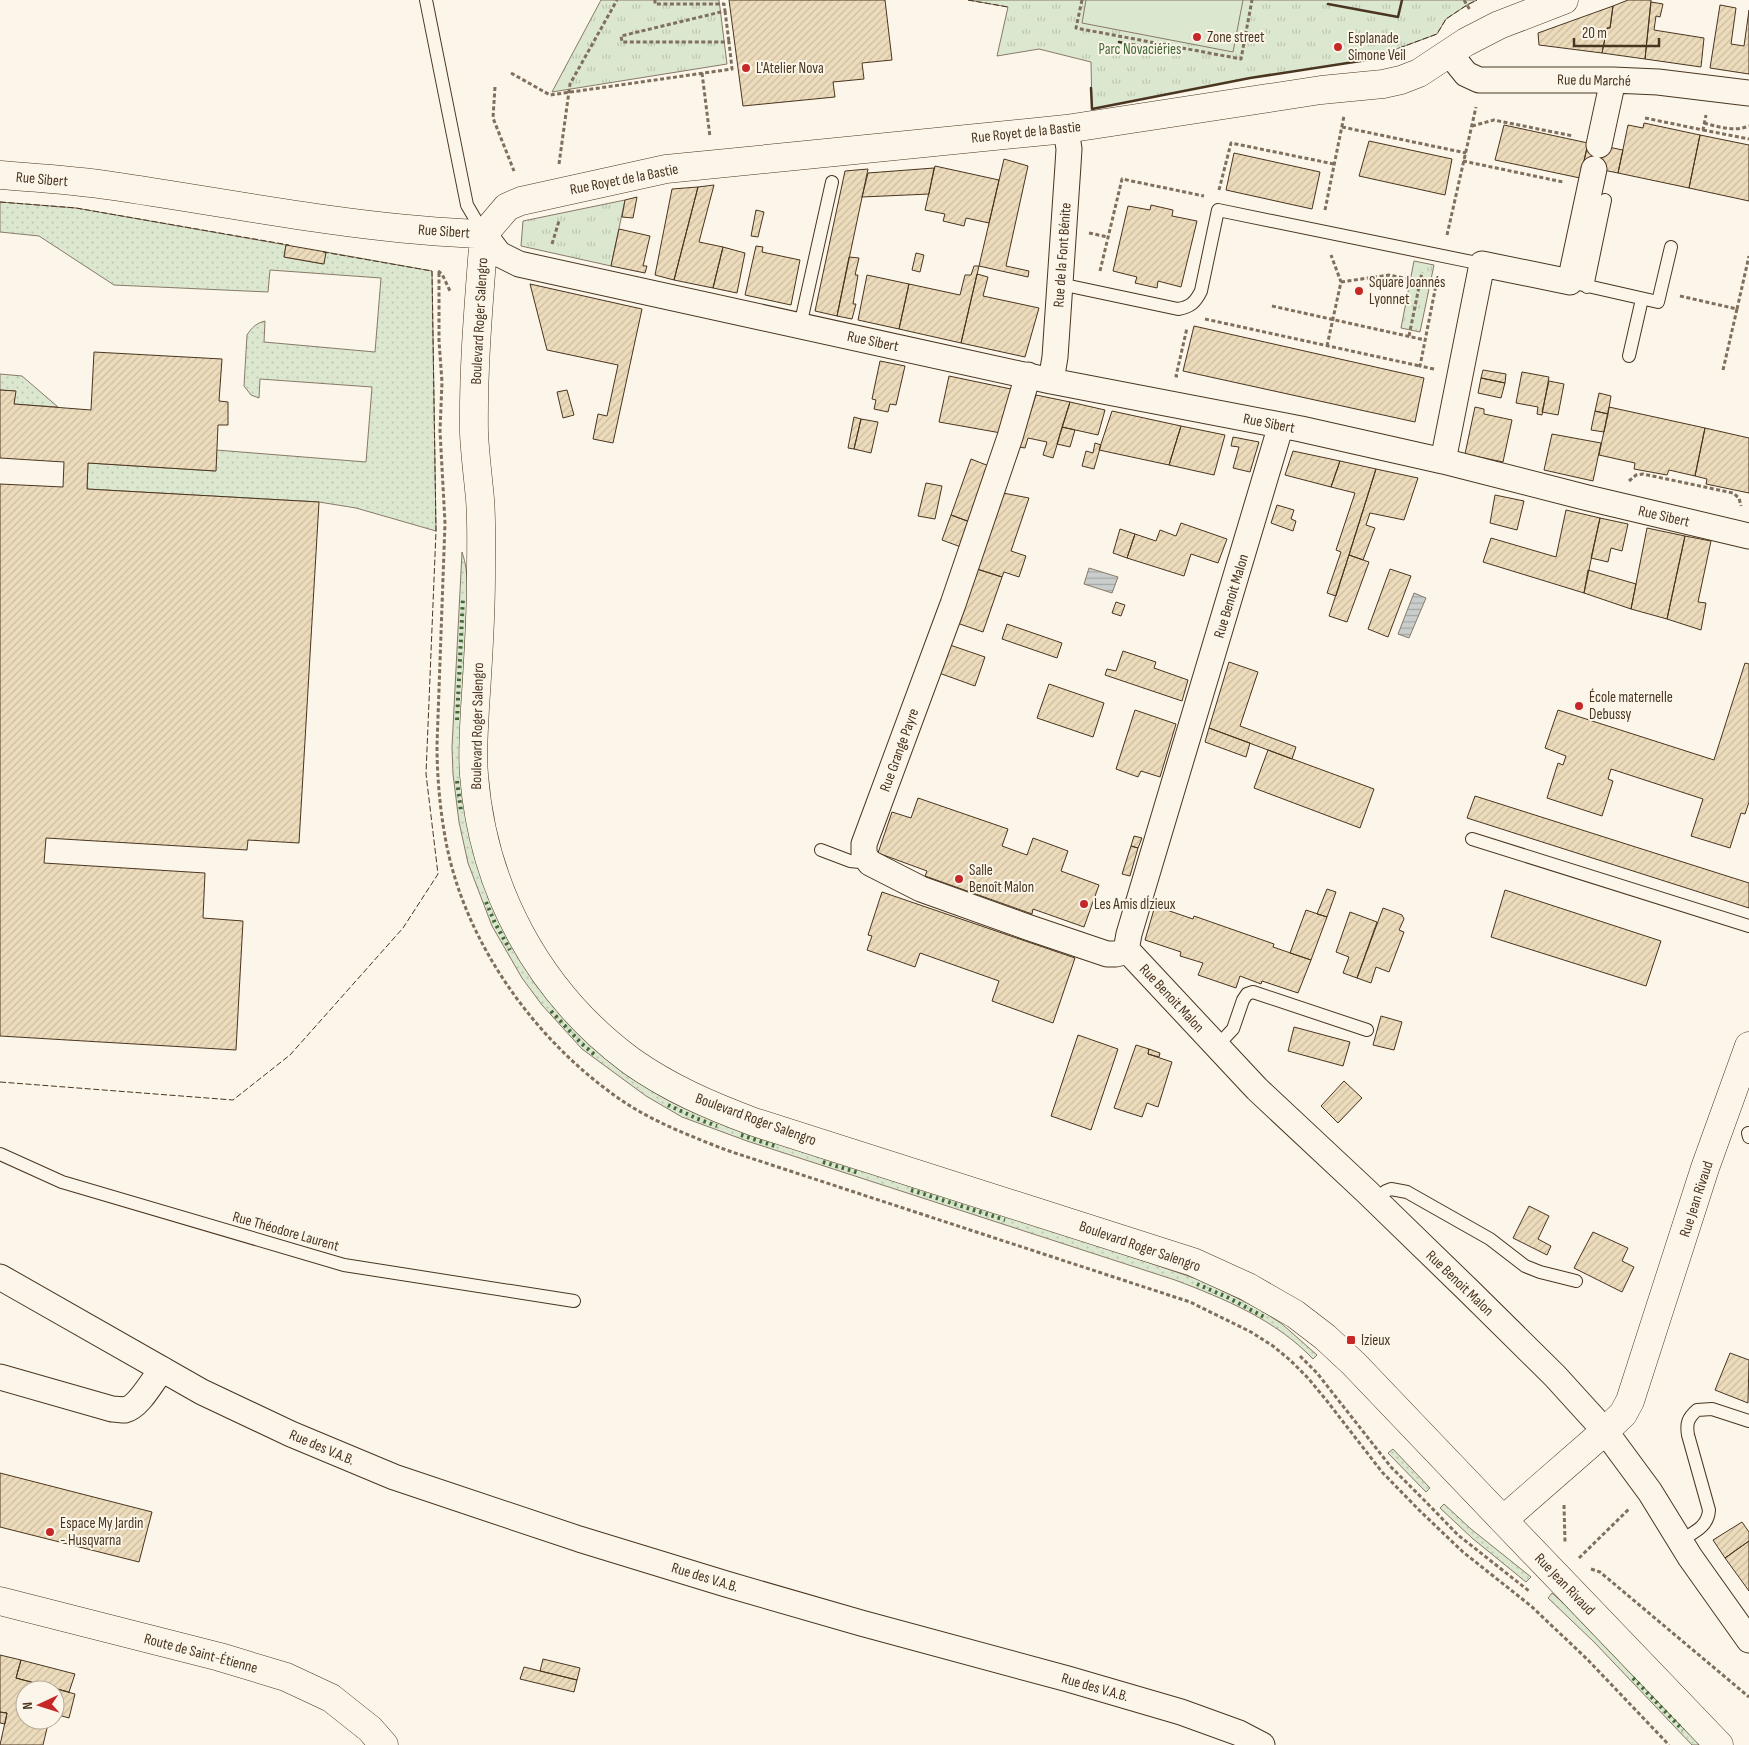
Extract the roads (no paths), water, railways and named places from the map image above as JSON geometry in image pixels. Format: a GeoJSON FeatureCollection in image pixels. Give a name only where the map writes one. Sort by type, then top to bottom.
{"type":"FeatureCollection","features":[{"type":"Feature","properties":{"kind":"street","name":"Rue Royet de la Bastie"},"geometry":{"type":"LineString","coordinates":[[484,234],[507,207],[521,200],[666,169],[1066,129],[1321,90],[1384,84],[1419,73],[1466,42],[1499,25],[1564,0]]}},
{"type":"Feature","properties":{"kind":"street","name":"Rue du Marché"},"geometry":{"type":"LineString","coordinates":[[1450,54],[1466,74],[1479,80],[1658,82],[1749,93]]}},
{"type":"Feature","properties":{"kind":"street"},"geometry":{"type":"LineString","coordinates":[[1443,461],[1482,264],[1578,284],[1598,152],[1613,80]]}},
{"type":"Feature","properties":{"kind":"street","name":"Rue de la Font Bénite"},"geometry":{"type":"LineString","coordinates":[[1040,378],[1055,357],[1069,150],[1066,129]]}},
{"type":"Feature","properties":{"kind":"street","name":"Rue Sibert"},"geometry":{"type":"LineString","coordinates":[[0,175],[110,185],[387,226],[453,233],[484,234],[499,254],[519,264],[1040,378],[1281,425],[1443,461],[1749,536]]}},
{"type":"Feature","properties":{"kind":"street","name":"Boulevard Roger Salengro"},"geometry":{"type":"LineString","coordinates":[[484,234],[474,431],[481,532],[481,600],[473,771],[477,807],[486,851],[502,898],[528,947],[563,998],[597,1033],[632,1062],[709,1105],[754,1122],[1193,1262],[1248,1287],[1295,1314],[1325,1337],[1354,1364],[1503,1520]]}},
{"type":"Feature","properties":{"kind":"street","name":"Rue Grange Payre"},"geometry":{"type":"LineString","coordinates":[[870,863],[864,855],[864,844],[953,604],[1010,437],[1040,378]]}},
{"type":"Feature","properties":{"kind":"street","name":"Rue Benoit Malon"},"geometry":{"type":"LineString","coordinates":[[1281,425],[1129,934],[1128,951],[1258,1089],[1376,1200],[1548,1370],[1605,1432]]}},
{"type":"Feature","properties":{"kind":"street"},"geometry":{"type":"LineString","coordinates":[[870,863],[921,889],[1026,927],[1107,954],[1128,951]]}},
{"type":"Feature","properties":{"kind":"street","name":"Rue Jean Rivaud"},"geometry":{"type":"LineString","coordinates":[[1719,1745],[1503,1520],[1605,1432],[1623,1414],[1635,1388],[1706,1168],[1749,1046]]}},
{"type":"Feature","properties":{"kind":"street","name":"Rue des V.A.B."},"geometry":{"type":"LineString","coordinates":[[0,1277],[202,1392],[291,1434],[404,1480],[579,1539],[717,1581],[1181,1712],[1239,1733],[1262,1745]]}},
{"type":"Feature","properties":{"kind":"street"},"geometry":{"type":"LineString","coordinates":[[0,1377],[112,1409],[125,1410],[140,1400],[162,1368]]}},
{"type":"Feature","properties":{"kind":"street"},"geometry":{"type":"LineString","coordinates":[[1605,1432],[1650,1492],[1680,1541],[1749,1640]]}},
{"type":"Feature","properties":{"kind":"street","name":"Route de Saint-Étienne"},"geometry":{"type":"LineString","coordinates":[[0,1601],[220,1657],[286,1677],[331,1698],[370,1728],[384,1745]]}},
{"type":"Feature","properties":{"kind":"lane"},"geometry":{"type":"LineString","coordinates":[[426,0],[462,182],[468,205],[484,234]]}},
{"type":"Feature","properties":{"kind":"lane"},"geometry":{"type":"LineString","coordinates":[[800,326],[832,182]]}},
{"type":"Feature","properties":{"kind":"lane"},"geometry":{"type":"LineString","coordinates":[[1605,200],[1578,284],[1658,302],[1671,246]]}},
{"type":"Feature","properties":{"kind":"lane"},"geometry":{"type":"LineString","coordinates":[[1060,284],[1178,309],[1188,307],[1196,301],[1201,292],[1218,210],[1482,264]]}},
{"type":"Feature","properties":{"kind":"lane"},"geometry":{"type":"LineString","coordinates":[[1629,356],[1642,299]]}},
{"type":"Feature","properties":{"kind":"lane"},"geometry":{"type":"LineString","coordinates":[[1472,839],[1749,926]]}},
{"type":"Feature","properties":{"kind":"lane"},"geometry":{"type":"LineString","coordinates":[[821,850],[850,861],[870,863]]}},
{"type":"Feature","properties":{"kind":"lane"},"geometry":{"type":"LineString","coordinates":[[1217,1046],[1233,1029],[1246,994],[1253,992],[1367,1030]]}},
{"type":"Feature","properties":{"kind":"lane","name":"Rue Théodore Laurent"},"geometry":{"type":"LineString","coordinates":[[0,1154],[62,1182],[344,1265],[574,1301]]}},
{"type":"Feature","properties":{"kind":"lane"},"geometry":{"type":"LineString","coordinates":[[1376,1200],[1391,1189],[1407,1192],[1490,1240],[1525,1266],[1540,1272],[1576,1281]]}},
{"type":"Feature","properties":{"kind":"lane"},"geometry":{"type":"LineString","coordinates":[[1680,1541],[1703,1527],[1709,1510],[1686,1427],[1688,1419],[1697,1410],[1712,1409],[1749,1422]]}},
{"type":"Feature","properties":{"kind":"place","name":"Zone street"},"geometry":{"type":"Point","coordinates":[1197,37]}},
{"type":"Feature","properties":{"kind":"place","name":"Esplanade Simone Veil"},"geometry":{"type":"Point","coordinates":[1338,47]}},
{"type":"Feature","properties":{"kind":"place","name":"L'Atelier Nova"},"geometry":{"type":"Point","coordinates":[746,68]}},
{"type":"Feature","properties":{"kind":"place","name":"Square Joannés Lyonnet"},"geometry":{"type":"Point","coordinates":[1359,291]}},
{"type":"Feature","properties":{"kind":"place","name":"École maternelle Debussy"},"geometry":{"type":"Point","coordinates":[1579,706]}},
{"type":"Feature","properties":{"kind":"place","name":"Salle Benoît Malon"},"geometry":{"type":"Point","coordinates":[959,879]}},
{"type":"Feature","properties":{"kind":"place","name":"Les Amis dÍzieux"},"geometry":{"type":"Point","coordinates":[1084,904]}},
{"type":"Feature","properties":{"kind":"place","name":"Izieux"},"geometry":{"type":"Point","coordinates":[1351,1340]}},
{"type":"Feature","properties":{"kind":"place","name":"Espace My Jardin - Husqvarna"},"geometry":{"type":"Point","coordinates":[50,1532]}},
{"type":"Feature","properties":{"kind":"park label","name":"Parc Novaciéries"},"geometry":{"type":"Point","coordinates":[1140,49]}}]}
